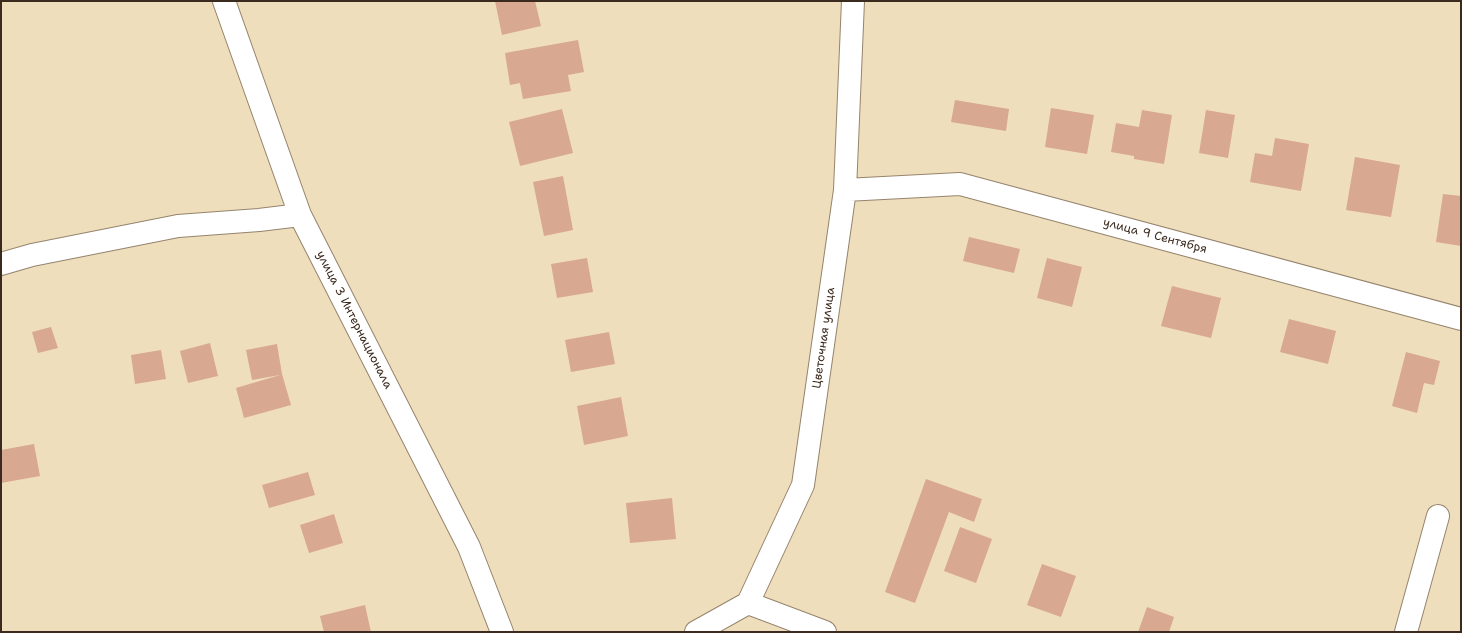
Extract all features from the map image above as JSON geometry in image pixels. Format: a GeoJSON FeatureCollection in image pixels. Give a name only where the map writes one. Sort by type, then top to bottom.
{"type":"FeatureCollection","features":[{"type":"Feature","properties":{"kind":"street","name":"улица 3 Интернационала"},"geometry":{"type":"LineString","coordinates":[[224,1],[300,215],[469,547],[502,632]]}},
{"type":"Feature","properties":{"kind":"street","name":"Цветочная улица"},"geometry":{"type":"LineString","coordinates":[[748,603],[803,485],[845,190],[853,1]]}},
{"type":"Feature","properties":{"kind":"street","name":"улица 9 Сентября"},"geometry":{"type":"LineString","coordinates":[[845,190],[960,184],[1461,319]]}},
{"type":"Feature","properties":{"kind":"street"},"geometry":{"type":"LineString","coordinates":[[1,264],[32,255],[178,226],[259,220],[300,215]]}},
{"type":"Feature","properties":{"kind":"street"},"geometry":{"type":"LineString","coordinates":[[1406,632],[1438,516]]}},
{"type":"Feature","properties":{"kind":"street"},"geometry":{"type":"LineString","coordinates":[[696,632],[748,603],[825,632]]}},
{"type":"Feature","properties":{"kind":"building"},"geometry":{"type":"Polygon","coordinates":[[[495,1],[535,1],[541,26],[502,35],[495,1]]]}},
{"type":"Feature","properties":{"kind":"building"},"geometry":{"type":"Polygon","coordinates":[[[578,40],[584,72],[568,75],[571,91],[523,99],[520,83],[510,85],[505,53],[578,40]]]}},
{"type":"Feature","properties":{"kind":"building"},"geometry":{"type":"Polygon","coordinates":[[[955,100],[1009,109],[1006,131],[951,122],[955,100]]]}},
{"type":"Feature","properties":{"kind":"building"},"geometry":{"type":"Polygon","coordinates":[[[1051,108],[1094,115],[1087,154],[1045,147],[1051,108]]]}},
{"type":"Feature","properties":{"kind":"building"},"geometry":{"type":"Polygon","coordinates":[[[562,109],[573,153],[520,166],[509,122],[562,109]]]}},
{"type":"Feature","properties":{"kind":"building"},"geometry":{"type":"Polygon","coordinates":[[[1142,110],[1172,115],[1164,164],[1134,159],[1134,156],[1111,152],[1116,123],[1139,127],[1142,110]]]}},
{"type":"Feature","properties":{"kind":"building"},"geometry":{"type":"Polygon","coordinates":[[[1206,110],[1235,115],[1228,158],[1199,153],[1206,110]]]}},
{"type":"Feature","properties":{"kind":"building"},"geometry":{"type":"Polygon","coordinates":[[[1275,138],[1309,144],[1301,191],[1250,182],[1255,153],[1272,156],[1275,138]]]}},
{"type":"Feature","properties":{"kind":"building"},"geometry":{"type":"Polygon","coordinates":[[[1355,157],[1400,165],[1391,217],[1346,210],[1355,157]]]}},
{"type":"Feature","properties":{"kind":"building"},"geometry":{"type":"Polygon","coordinates":[[[563,176],[573,230],[544,236],[533,182],[563,176]]]}},
{"type":"Feature","properties":{"kind":"building"},"geometry":{"type":"Polygon","coordinates":[[[1443,194],[1461,196],[1461,246],[1436,242],[1443,194]]]}},
{"type":"Feature","properties":{"kind":"building"},"geometry":{"type":"Polygon","coordinates":[[[969,237],[1020,249],[1014,273],[963,261],[969,237]]]}},
{"type":"Feature","properties":{"kind":"building"},"geometry":{"type":"Polygon","coordinates":[[[587,258],[593,292],[557,298],[551,264],[587,258]]]}},
{"type":"Feature","properties":{"kind":"building"},"geometry":{"type":"Polygon","coordinates":[[[1047,258],[1082,267],[1072,307],[1037,298],[1047,258]]]}},
{"type":"Feature","properties":{"kind":"building"},"geometry":{"type":"Polygon","coordinates":[[[1172,286],[1221,298],[1211,338],[1161,326],[1172,286]]]}},
{"type":"Feature","properties":{"kind":"building"},"geometry":{"type":"Polygon","coordinates":[[[1289,319],[1336,331],[1328,364],[1280,352],[1289,319]]]}},
{"type":"Feature","properties":{"kind":"building"},"geometry":{"type":"Polygon","coordinates":[[[51,327],[58,348],[38,353],[32,332],[51,327]]]}},
{"type":"Feature","properties":{"kind":"building"},"geometry":{"type":"Polygon","coordinates":[[[609,332],[615,364],[571,372],[565,340],[609,332]]]}},
{"type":"Feature","properties":{"kind":"building"},"geometry":{"type":"Polygon","coordinates":[[[210,343],[218,376],[188,383],[180,351],[210,343]]]}},
{"type":"Feature","properties":{"kind":"building"},"geometry":{"type":"Polygon","coordinates":[[[277,344],[282,374],[291,405],[244,418],[236,388],[280,375],[252,380],[246,350],[277,344]]]}},
{"type":"Feature","properties":{"kind":"building"},"geometry":{"type":"Polygon","coordinates":[[[161,350],[166,379],[135,384],[131,355],[161,350]]]}},
{"type":"Feature","properties":{"kind":"building"},"geometry":{"type":"Polygon","coordinates":[[[1406,352],[1440,361],[1434,385],[1424,383],[1417,413],[1392,406],[1406,352]]]}},
{"type":"Feature","properties":{"kind":"building"},"geometry":{"type":"Polygon","coordinates":[[[621,397],[628,436],[584,445],[577,406],[621,397]]]}},
{"type":"Feature","properties":{"kind":"building"},"geometry":{"type":"Polygon","coordinates":[[[34,444],[40,476],[1,483],[1,450],[34,444]]]}},
{"type":"Feature","properties":{"kind":"building"},"geometry":{"type":"Polygon","coordinates":[[[308,472],[315,495],[269,508],[262,485],[308,472]]]}},
{"type":"Feature","properties":{"kind":"building"},"geometry":{"type":"Polygon","coordinates":[[[926,479],[982,499],[974,522],[949,512],[915,603],[885,592],[926,479]]]}},
{"type":"Feature","properties":{"kind":"building"},"geometry":{"type":"Polygon","coordinates":[[[672,498],[676,539],[630,543],[626,503],[672,498]]]}},
{"type":"Feature","properties":{"kind":"building"},"geometry":{"type":"Polygon","coordinates":[[[334,514],[343,543],[309,553],[300,525],[334,514]]]}},
{"type":"Feature","properties":{"kind":"building"},"geometry":{"type":"Polygon","coordinates":[[[960,527],[992,539],[976,583],[944,571],[960,527]]]}},
{"type":"Feature","properties":{"kind":"building"},"geometry":{"type":"Polygon","coordinates":[[[1042,564],[1076,576],[1061,617],[1027,605],[1042,564]]]}},
{"type":"Feature","properties":{"kind":"building"},"geometry":{"type":"Polygon","coordinates":[[[365,605],[371,632],[324,632],[320,616],[365,605]]]}},
{"type":"Feature","properties":{"kind":"building"},"geometry":{"type":"Polygon","coordinates":[[[1147,607],[1174,617],[1169,632],[1138,632],[1147,607]]]}}]}
